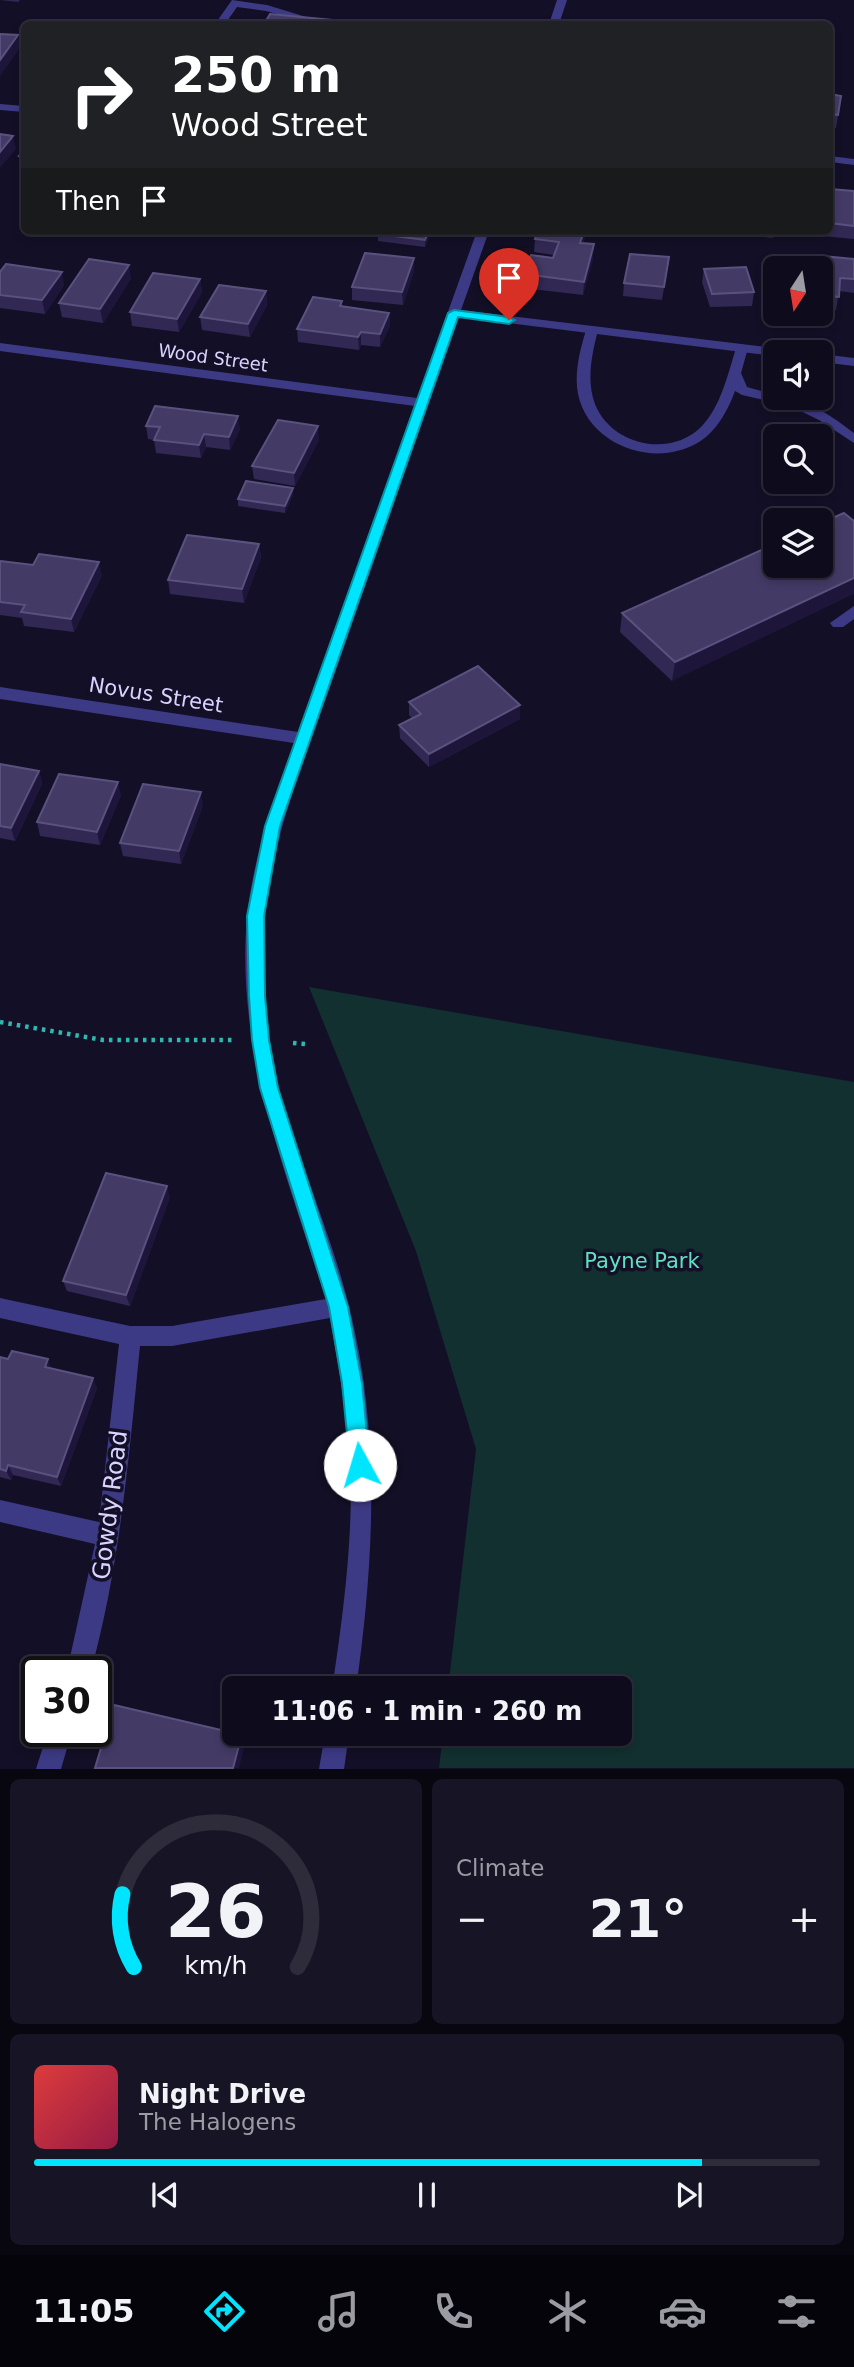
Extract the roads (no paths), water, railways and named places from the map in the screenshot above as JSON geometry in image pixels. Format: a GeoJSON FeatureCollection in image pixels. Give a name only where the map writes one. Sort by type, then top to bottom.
{"type":"FeatureCollection","features":[{"type":"Feature","properties":{"kind":"street"},"geometry":{"type":"LineString","coordinates":[[555,21],[562,0]]}},
{"type":"Feature","properties":{"kind":"street"},"geometry":{"type":"LineString","coordinates":[[222,21],[236,2],[313,21]]}},
{"type":"Feature","properties":{"kind":"street"},"geometry":{"type":"LineString","coordinates":[[0,107],[21,110]]}},
{"type":"Feature","properties":{"kind":"street"},"geometry":{"type":"LineString","coordinates":[[833,159],[854,162]]}},
{"type":"Feature","properties":{"kind":"street"},"geometry":{"type":"LineString","coordinates":[[346,1676],[355,1614],[362,1487],[352,1383],[339,1307],[269,1088],[260,1040],[255,955],[257,903],[273,826],[482,235]]}},
{"type":"Feature","properties":{"kind":"street"},"geometry":{"type":"LineString","coordinates":[[454,313],[763,351]]}},
{"type":"Feature","properties":{"kind":"street"},"geometry":{"type":"LineString","coordinates":[[592,330],[584,371],[587,402],[600,425],[614,437],[657,448],[678,447],[693,441],[715,419],[735,373],[742,348]]}},
{"type":"Feature","properties":{"kind":"street","name":"Wood Street"},"geometry":{"type":"LineString","coordinates":[[0,347],[422,403]]}},
{"type":"Feature","properties":{"kind":"street"},"geometry":{"type":"LineString","coordinates":[[833,359],[854,362]]}},
{"type":"Feature","properties":{"kind":"street"},"geometry":{"type":"LineString","coordinates":[[735,373],[741,389],[794,403],[824,417],[854,439]]}},
{"type":"Feature","properties":{"kind":"street"},"geometry":{"type":"LineString","coordinates":[[838,623],[854,611]]}},
{"type":"Feature","properties":{"kind":"street","name":"Novus Street"},"geometry":{"type":"LineString","coordinates":[[0,692],[305,739]]}},
{"type":"Feature","properties":{"kind":"street"},"geometry":{"type":"LineString","coordinates":[[0,1308],[130,1336],[172,1336],[339,1307]]}},
{"type":"Feature","properties":{"kind":"street","name":"Gowdy Road"},"geometry":{"type":"LineString","coordinates":[[83,1656],[96,1610],[107,1535],[130,1336]]}},
{"type":"Feature","properties":{"kind":"street"},"geometry":{"type":"LineString","coordinates":[[0,1511],[107,1535]]}},
{"type":"Feature","properties":{"kind":"street"},"geometry":{"type":"LineString","coordinates":[[331,1769],[335,1746]]}},
{"type":"Feature","properties":{"kind":"street"},"geometry":{"type":"LineString","coordinates":[[48,1769],[55,1747]]}},
{"type":"Feature","properties":{"kind":"park label","name":"Payne Park"},"geometry":{"type":"Point","coordinates":[642,1261]}}]}
